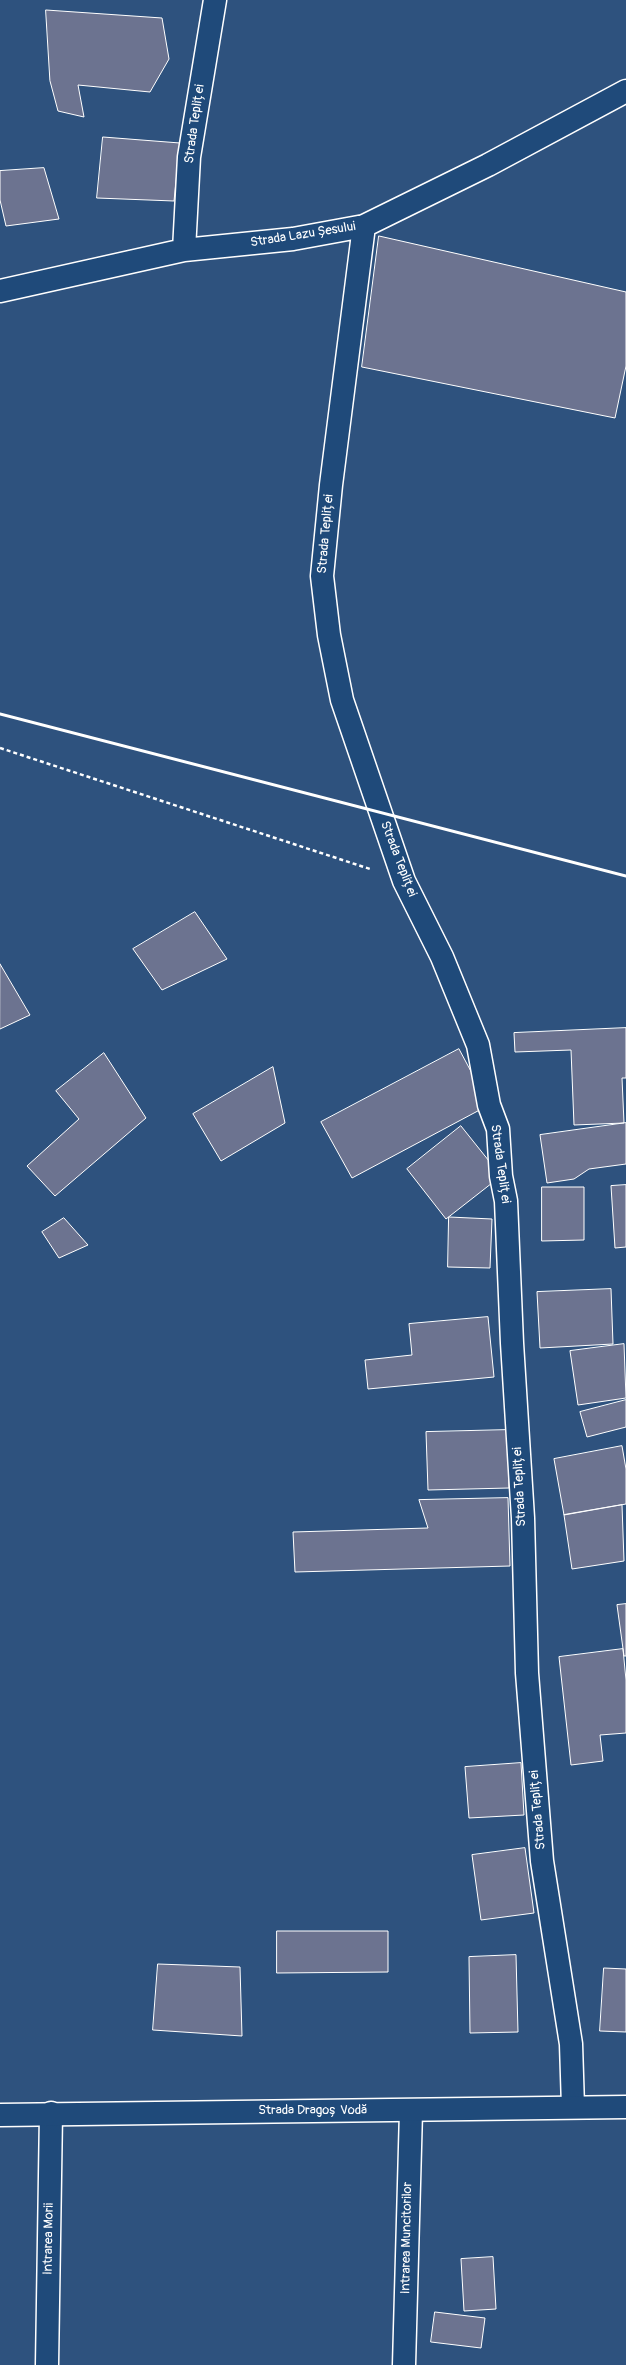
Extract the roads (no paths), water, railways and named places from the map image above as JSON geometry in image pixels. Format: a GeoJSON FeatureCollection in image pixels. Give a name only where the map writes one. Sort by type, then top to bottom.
{"type":"FeatureCollection","features":[{"type":"Feature","properties":{"kind":"street","name":"Strada Tepliței"},"geometry":{"type":"LineString","coordinates":[[184,250],[189,157],[214,0]]}},
{"type":"Feature","properties":{"kind":"street","name":"Strada Lazu Șesului"},"geometry":{"type":"LineString","coordinates":[[0,291],[184,250],[293,239],[364,226],[488,166],[626,91]]}},
{"type":"Feature","properties":{"kind":"street","name":"Strada Tepliței"},"geometry":{"type":"LineString","coordinates":[[364,226],[331,485],[322,576],[329,635],[342,700],[404,880],[442,957],[478,1045],[489,1105],[498,1129],[501,1176],[506,1201],[512,1343],[523,1518],[527,1673],[542,1861],[571,2044],[573,2107]]}},
{"type":"Feature","properties":{"kind":"street","name":"Strada Dragoș Vodă"},"geometry":{"type":"LineString","coordinates":[[0,2115],[51,2113],[411,2111],[626,2107]]}},
{"type":"Feature","properties":{"kind":"street","name":"Intrarea Muncitorilor"},"geometry":{"type":"LineString","coordinates":[[404,2365],[411,2111]]}},
{"type":"Feature","properties":{"kind":"street","name":"Intrarea Morii"},"geometry":{"type":"LineString","coordinates":[[48,2365],[51,2113]]}},
{"type":"Feature","properties":{"kind":"railway"},"geometry":{"type":"LineString","coordinates":[[0,714],[626,876]]}}]}
